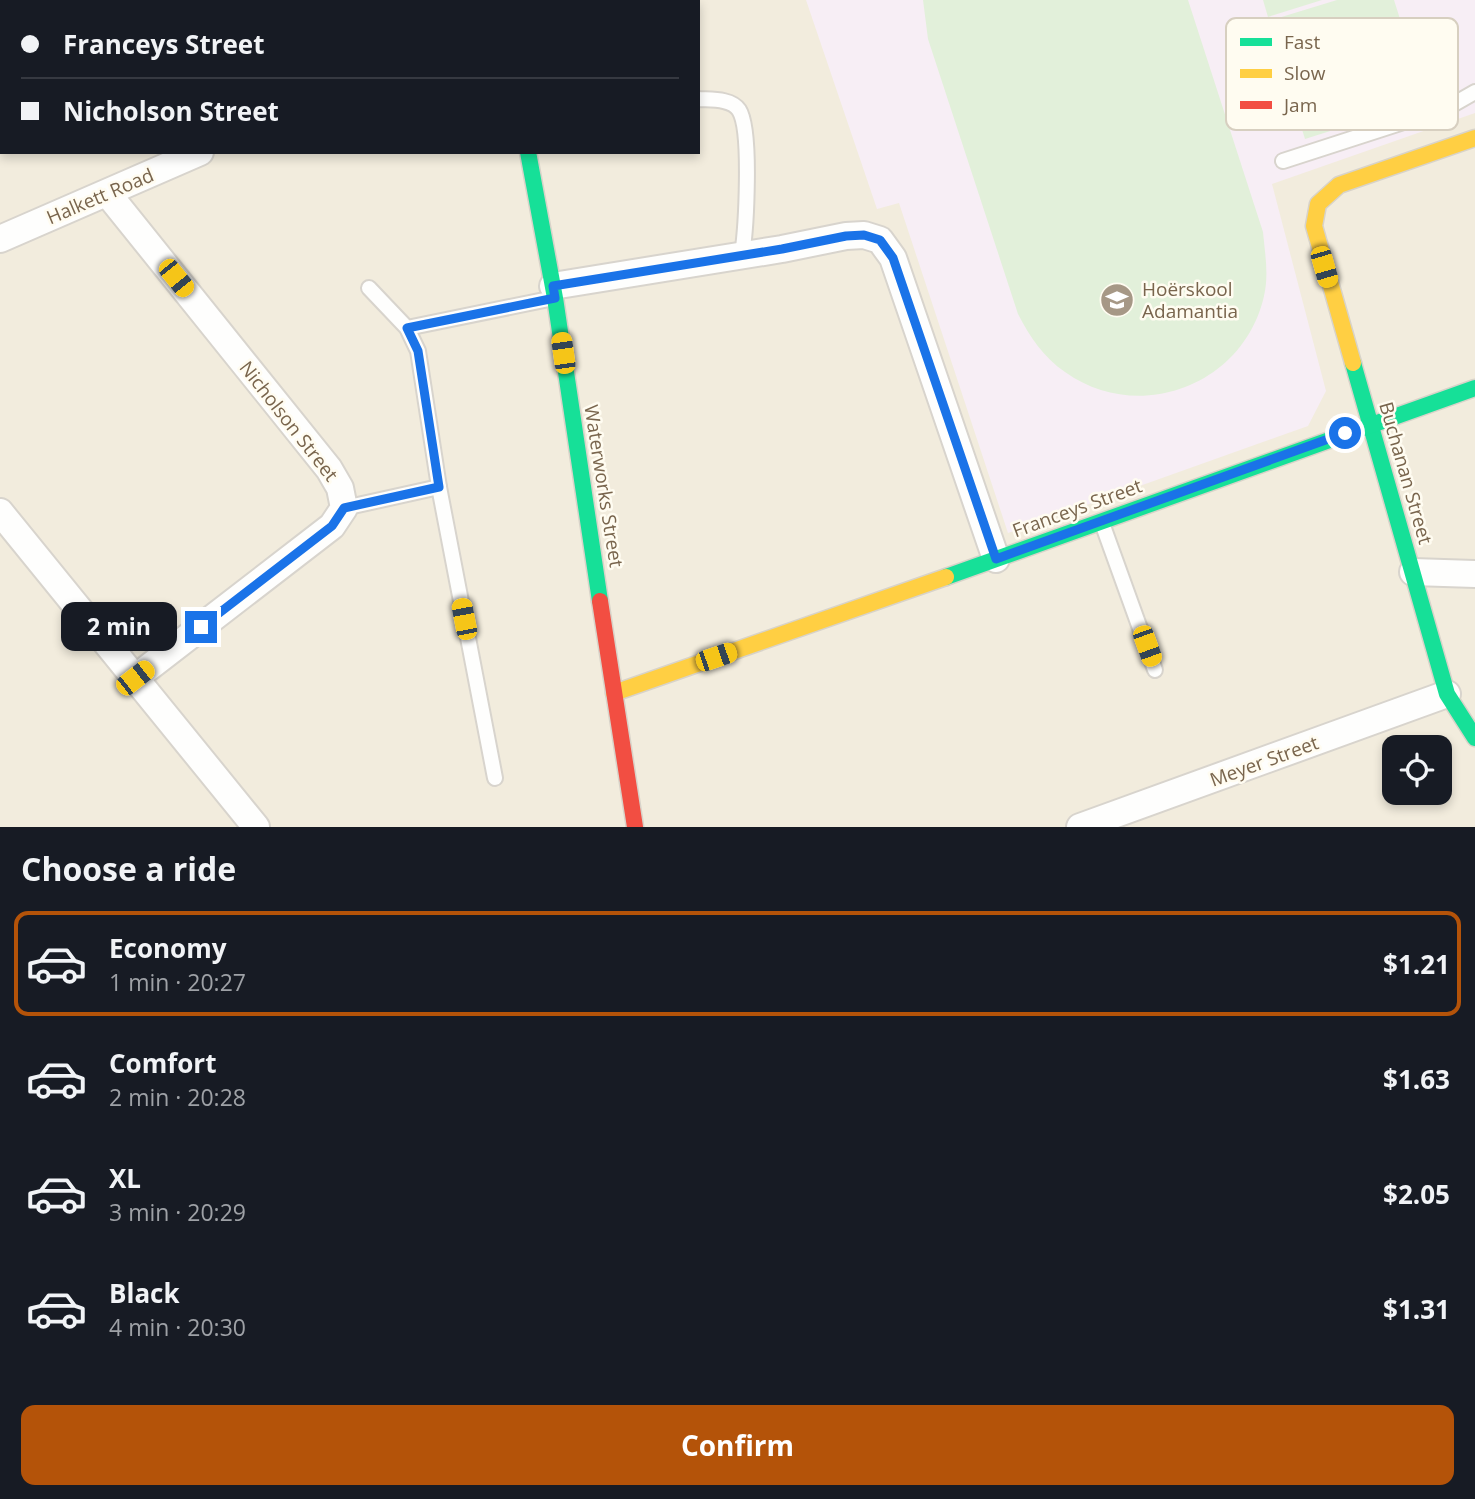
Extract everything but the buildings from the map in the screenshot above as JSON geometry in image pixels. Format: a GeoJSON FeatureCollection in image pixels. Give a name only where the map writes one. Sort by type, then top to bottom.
{"type":"FeatureCollection","features":[{"type":"Feature","properties":{"kind":"street","name":"Buchanan Street"},"geometry":{"type":"LineString","coordinates":[[1475,138],[1339,185],[1318,204],[1315,213],[1317,241],[1447,694],[1475,738]]}},
{"type":"Feature","properties":{"kind":"street","name":"Halkett Road"},"geometry":{"type":"LineString","coordinates":[[0,239],[196,154]]}},
{"type":"Feature","properties":{"kind":"street","name":"Waterworks Street"},"geometry":{"type":"LineString","coordinates":[[528,154],[554,292],[635,827]]}},
{"type":"Feature","properties":{"kind":"street","name":"Nicholson Street"},"geometry":{"type":"LineString","coordinates":[[108,194],[329,469],[340,488],[344,508]]}},
{"type":"Feature","properties":{"kind":"street"},"geometry":{"type":"LineString","coordinates":[[554,292],[846,236],[864,235],[880,240],[893,258],[996,559]]}},
{"type":"Feature","properties":{"kind":"street","name":"Franceys Street"},"geometry":{"type":"LineString","coordinates":[[614,693],[1475,388]]}},
{"type":"Feature","properties":{"kind":"street"},"geometry":{"type":"LineString","coordinates":[[135,678],[332,526],[344,508]]}},
{"type":"Feature","properties":{"kind":"street"},"geometry":{"type":"LineString","coordinates":[[0,512],[256,827]]}},
{"type":"Feature","properties":{"kind":"street"},"geometry":{"type":"LineString","coordinates":[[1413,572],[1475,574]]}},
{"type":"Feature","properties":{"kind":"street","name":"Meyer Street"},"geometry":{"type":"LineString","coordinates":[[1080,827],[1447,694]]}},
{"type":"Feature","properties":{"kind":"lane"},"geometry":{"type":"LineString","coordinates":[[1458,102],[1475,92]]}},
{"type":"Feature","properties":{"kind":"lane"},"geometry":{"type":"LineString","coordinates":[[700,99],[730,102],[738,110],[742,121],[747,153],[742,255]]}},
{"type":"Feature","properties":{"kind":"lane"},"geometry":{"type":"LineString","coordinates":[[1283,161],[1379,130]]}},
{"type":"Feature","properties":{"kind":"lane"},"geometry":{"type":"LineString","coordinates":[[369,288],[407,328],[418,351],[439,487],[495,778]]}},
{"type":"Feature","properties":{"kind":"lane"},"geometry":{"type":"LineString","coordinates":[[407,328],[554,292]]}},
{"type":"Feature","properties":{"kind":"lane"},"geometry":{"type":"LineString","coordinates":[[344,508],[439,487]]}},
{"type":"Feature","properties":{"kind":"lane"},"geometry":{"type":"LineString","coordinates":[[1102,521],[1156,670]]}},
{"type":"Feature","properties":{"kind":"shaded area"},"geometry":{"type":"Polygon","coordinates":[[[700,0],[1475,0],[1475,827],[0,827],[0,154],[700,154],[700,0]]]}},
{"type":"Feature","properties":{"kind":"shaded area","name":"Hoërskool Adamantia"},"geometry":{"type":"Polygon","coordinates":[[[806,0],[1475,0],[1475,113],[1458,119],[1458,18],[1226,18],[1226,130],[1426,130],[1272,184],[1326,391],[1308,426],[1008,533],[899,203],[877,209],[806,0]]]}},
{"type":"Feature","properties":{"kind":"green space"},"geometry":{"type":"Polygon","coordinates":[[[923,0],[1188,0],[1226,118],[1226,130],[1230,130],[1263,232],[1266,264],[1264,296],[1253,327],[1235,353],[1212,373],[1185,387],[1155,395],[1125,395],[1094,388],[1050,360],[1027,331],[1018,314],[928,39],[923,0]]]}},
{"type":"Feature","properties":{"kind":"green space"},"geometry":{"type":"Polygon","coordinates":[[[1263,0],[1322,0],[1268,17],[1263,0]]]}},
{"type":"Feature","properties":{"kind":"green space"},"geometry":{"type":"Polygon","coordinates":[[[1337,0],[1394,0],[1400,18],[1334,18],[1331,10],[1333,18],[1278,18],[1337,0]]]}},
{"type":"Feature","properties":{"kind":"green space"},"geometry":{"type":"Polygon","coordinates":[[[1302,130],[1333,130],[1305,139],[1302,130]]]}},
{"type":"Feature","properties":{"kind":"traffic: fast"},"geometry":{"type":"LineString","coordinates":[[528,154],[555,298],[600,601]]}},
{"type":"Feature","properties":{"kind":"traffic: fast"},"geometry":{"type":"LineString","coordinates":[[1353,363],[1447,694],[1475,738]]}},
{"type":"Feature","properties":{"kind":"traffic: fast"},"geometry":{"type":"LineString","coordinates":[[946,577],[1475,388]]}},
{"type":"Feature","properties":{"kind":"traffic: slow"},"geometry":{"type":"LineString","coordinates":[[1353,363],[1314,226],[1318,204],[1339,185],[1475,138]]}},
{"type":"Feature","properties":{"kind":"traffic: slow"},"geometry":{"type":"LineString","coordinates":[[614,693],[946,577]]}},
{"type":"Feature","properties":{"kind":"traffic: jam"},"geometry":{"type":"LineString","coordinates":[[600,601],[635,827]]}},
{"type":"Feature","properties":{"kind":"place","name":"Hoërskool Adamantia"},"geometry":{"type":"Point","coordinates":[1117,300]}},
{"type":"Feature","properties":{"kind":"route"},"geometry":{"type":"LineString","coordinates":[[201,627],[332,526],[344,508],[439,487],[418,351],[407,328],[555,298],[553,286],[846,236],[864,235],[880,240],[893,258],[996,559],[1345,433]]}}]}
